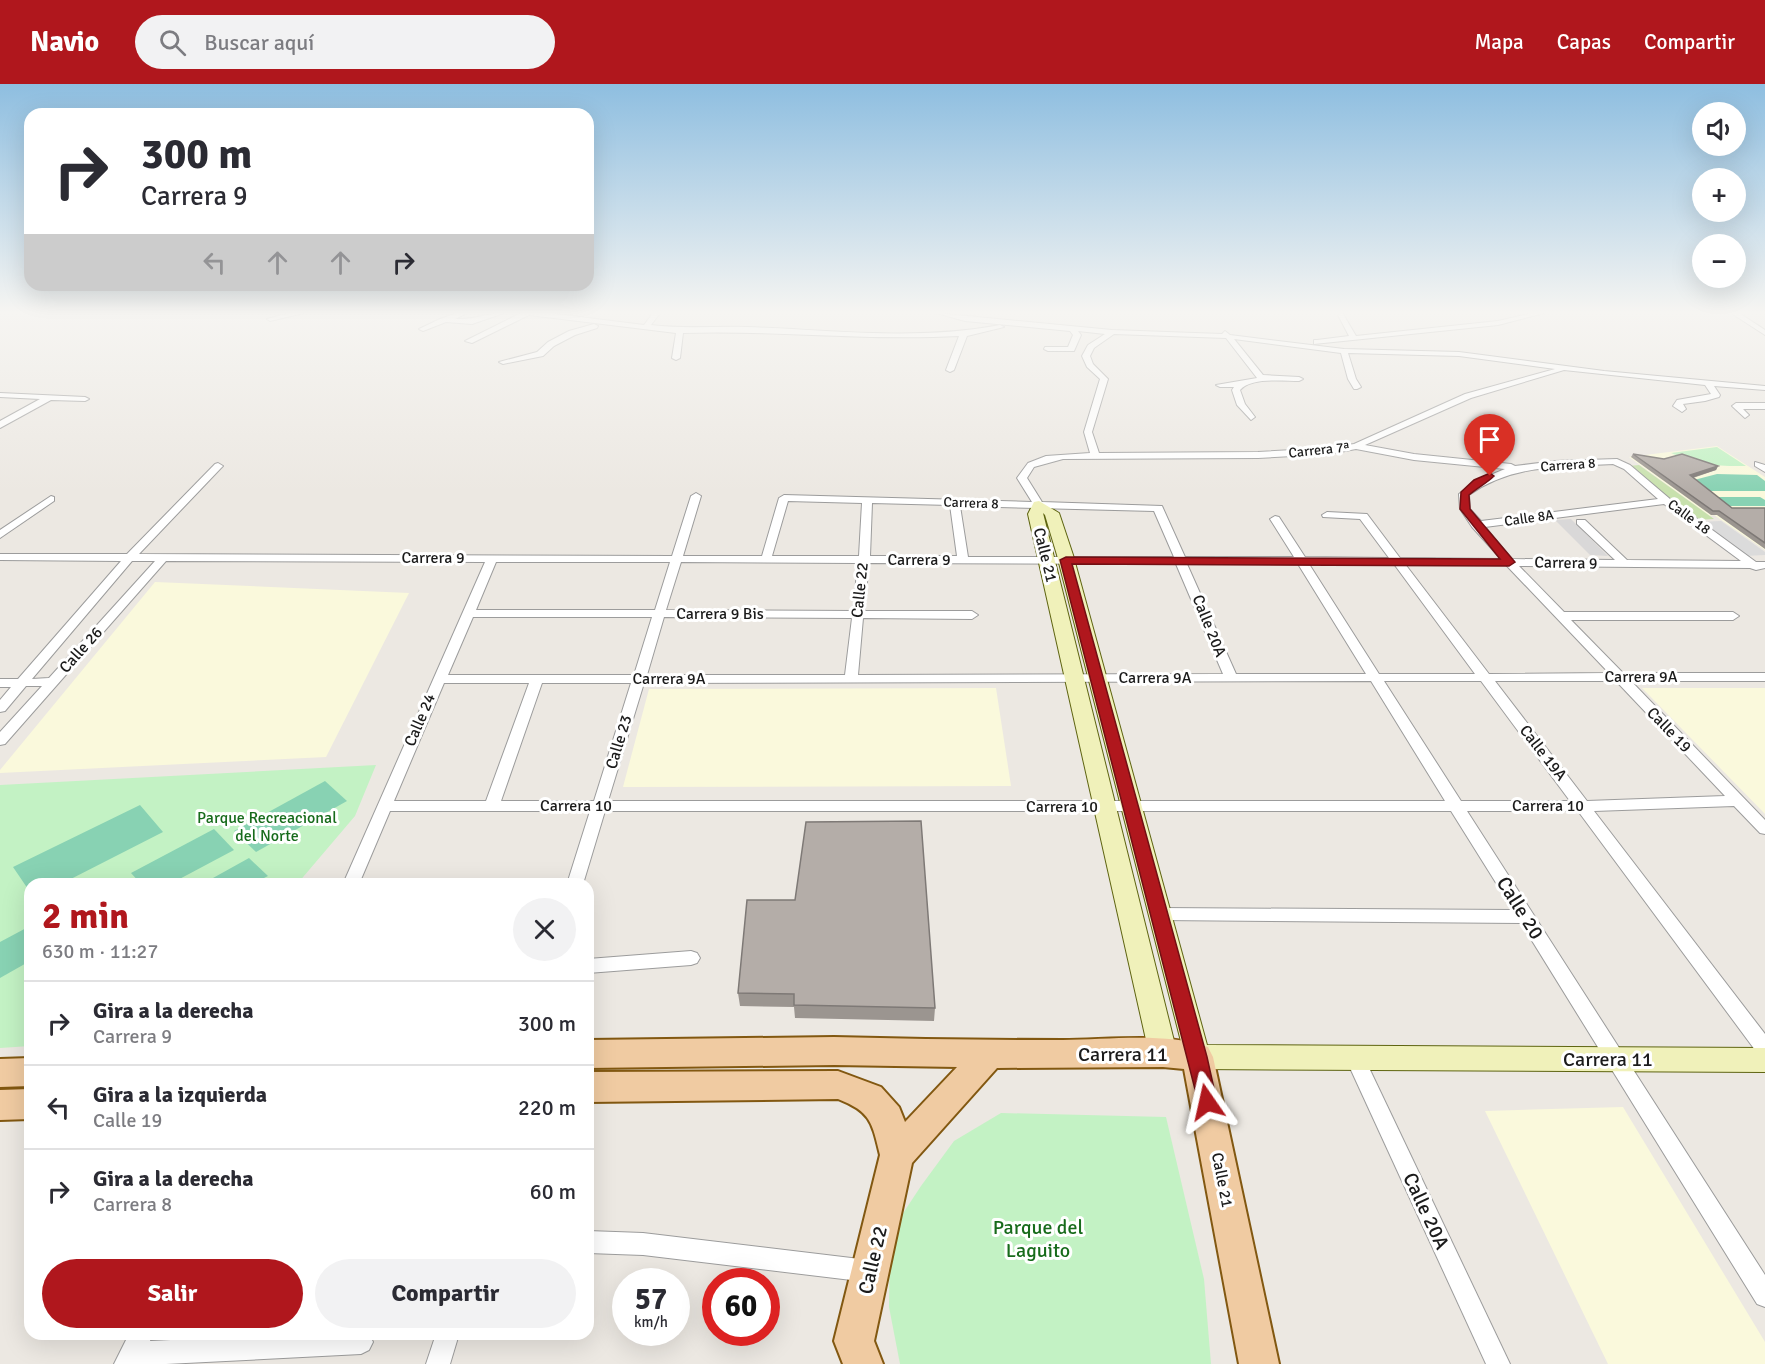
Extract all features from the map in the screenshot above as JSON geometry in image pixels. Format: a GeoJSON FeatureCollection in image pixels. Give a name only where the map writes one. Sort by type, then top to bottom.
{"type":"FeatureCollection","features":[{"type":"Feature","properties":{"kind":"main road","name":"Carrera 11"},"geometry":{"type":"LineString","coordinates":[[594,1054],[834,1051],[989,1054],[1163,1053],[1197,1057]]}},
{"type":"Feature","properties":{"kind":"main road"},"geometry":{"type":"LineString","coordinates":[[897,1155],[989,1054]]}},
{"type":"Feature","properties":{"kind":"main road","name":"Calle 21"},"geometry":{"type":"LineString","coordinates":[[1197,1057],[1252,1353]]}},
{"type":"Feature","properties":{"kind":"main road"},"geometry":{"type":"LineString","coordinates":[[0,1073],[24,1072]]}},
{"type":"Feature","properties":{"kind":"main road"},"geometry":{"type":"LineString","coordinates":[[594,1087],[838,1084],[870,1097],[887,1118],[897,1155]]}},
{"type":"Feature","properties":{"kind":"main road"},"geometry":{"type":"LineString","coordinates":[[0,1105],[24,1104]]}},
{"type":"Feature","properties":{"kind":"main road","name":"Calle 22"},"geometry":{"type":"LineString","coordinates":[[854,1356],[870,1272],[897,1155]]}},
{"type":"Feature","properties":{"kind":"street"},"geometry":{"type":"LineString","coordinates":[[1095,455],[1088,432],[1104,379],[1098,373]]}},
{"type":"Feature","properties":{"kind":"street"},"geometry":{"type":"LineString","coordinates":[[1257,373],[1262,378]]}},
{"type":"Feature","properties":{"kind":"street"},"geometry":{"type":"LineString","coordinates":[[1350,373],[1357,387]]}},
{"type":"Feature","properties":{"kind":"street","name":"Carrera 7ª"},"geometry":{"type":"LineString","coordinates":[[1040,505],[1023,478],[1031,465],[1056,457],[1258,455],[1329,451],[1356,446],[1468,396],[1552,373]]}},
{"type":"Feature","properties":{"kind":"street"},"geometry":{"type":"LineString","coordinates":[[1606,373],[1765,388]]}},
{"type":"Feature","properties":{"kind":"street"},"geometry":{"type":"LineString","coordinates":[[1220,385],[1241,384],[1262,378],[1299,379]]}},
{"type":"Feature","properties":{"kind":"street"},"geometry":{"type":"LineString","coordinates":[[1682,409],[1677,406],[1680,402],[1705,399],[1716,395],[1707,382]]}},
{"type":"Feature","properties":{"kind":"street"},"geometry":{"type":"LineString","coordinates":[[1241,384],[1236,390],[1239,400],[1251,417]]}},
{"type":"Feature","properties":{"kind":"street"},"geometry":{"type":"LineString","coordinates":[[0,395],[85,399]]}},
{"type":"Feature","properties":{"kind":"street"},"geometry":{"type":"LineString","coordinates":[[0,425],[50,397]]}},
{"type":"Feature","properties":{"kind":"street"},"geometry":{"type":"LineString","coordinates":[[1745,415],[1736,406],[1765,405]]}},
{"type":"Feature","properties":{"kind":"street","name":"Carrera 8"},"geometry":{"type":"LineString","coordinates":[[1356,446],[1414,457],[1522,468]]}},
{"type":"Feature","properties":{"kind":"street","name":"Carrera 8"},"geometry":{"type":"LineString","coordinates":[[1476,525],[1465,509],[1464,494],[1477,482],[1490,476],[1522,468],[1614,461]]}},
{"type":"Feature","properties":{"kind":"street","name":"Calle 18"},"geometry":{"type":"LineString","coordinates":[[1614,461],[1627,467],[1666,501],[1760,565],[1765,574]]}},
{"type":"Feature","properties":{"kind":"street","name":"Calle 26"},"geometry":{"type":"LineString","coordinates":[[0,708],[128,559],[218,465]]}},
{"type":"Feature","properties":{"kind":"street","name":"Calle 23"},"geometry":{"type":"LineString","coordinates":[[577,878],[696,496]]}},
{"type":"Feature","properties":{"kind":"street","name":"Carrera 8"},"geometry":{"type":"LineString","coordinates":[[766,559],[784,498],[1158,508]]}},
{"type":"Feature","properties":{"kind":"street"},"geometry":{"type":"LineString","coordinates":[[0,535],[51,499]]}},
{"type":"Feature","properties":{"kind":"street","name":"Calle 22"},"geometry":{"type":"LineString","coordinates":[[851,679],[864,559],[867,500]]}},
{"type":"Feature","properties":{"kind":"street","name":"Calle 8A"},"geometry":{"type":"LineString","coordinates":[[1476,525],[1666,501]]}},
{"type":"Feature","properties":{"kind":"street"},"geometry":{"type":"LineString","coordinates":[[955,503],[963,560]]}},
{"type":"Feature","properties":{"kind":"street","name":"Calle 21"},"geometry":{"type":"LineString","coordinates":[[1163,1053],[1105,807],[1086,678],[1066,560],[1052,513],[1040,505],[1035,514],[1047,560],[1086,678],[1131,807],[1197,1057]]}},
{"type":"Feature","properties":{"kind":"street","name":"Calle 20A"},"geometry":{"type":"LineString","coordinates":[[1158,508],[1183,561],[1231,678]]}},
{"type":"Feature","properties":{"kind":"street","name":"Calle 19A"},"geometry":{"type":"LineString","coordinates":[[1327,515],[1363,516],[1765,1048]]}},
{"type":"Feature","properties":{"kind":"street","name":"Calle 20"},"geometry":{"type":"LineString","coordinates":[[1275,519],[1765,1296]]}},
{"type":"Feature","properties":{"kind":"street"},"geometry":{"type":"LineString","coordinates":[[1581,522],[1625,564]]}},
{"type":"Feature","properties":{"kind":"street","name":"Calle 19"},"geometry":{"type":"LineString","coordinates":[[1476,525],[1618,677],[1765,828]]}},
{"type":"Feature","properties":{"kind":"street","name":"Carrera 9"},"geometry":{"type":"LineString","coordinates":[[0,557],[1398,561],[1760,565]]}},
{"type":"Feature","properties":{"kind":"street","name":"Calle 24"},"geometry":{"type":"LineString","coordinates":[[354,878],[492,558]]}},
{"type":"Feature","properties":{"kind":"street","name":"Calle 26"},"geometry":{"type":"LineString","coordinates":[[0,741],[162,559]]}},
{"type":"Feature","properties":{"kind":"street","name":"Carrera 9 Bis"},"geometry":{"type":"LineString","coordinates":[[469,613],[972,615]]}},
{"type":"Feature","properties":{"kind":"street"},"geometry":{"type":"LineString","coordinates":[[1560,616],[1733,616]]}},
{"type":"Feature","properties":{"kind":"street","name":"Carrera 9A"},"geometry":{"type":"LineString","coordinates":[[438,679],[1765,677]]}},
{"type":"Feature","properties":{"kind":"street"},"geometry":{"type":"LineString","coordinates":[[492,806],[537,679]]}},
{"type":"Feature","properties":{"kind":"street"},"geometry":{"type":"LineString","coordinates":[[0,683],[53,682]]}},
{"type":"Feature","properties":{"kind":"street","name":"Carrera 10"},"geometry":{"type":"LineString","coordinates":[[386,806],[1584,806],[1739,801]]}},
{"type":"Feature","properties":{"kind":"street"},"geometry":{"type":"LineString","coordinates":[[1160,914],[1526,917]]}},
{"type":"Feature","properties":{"kind":"street"},"geometry":{"type":"LineString","coordinates":[[594,966],[691,958]]}},
{"type":"Feature","properties":{"kind":"street","name":"Carrera 11"},"geometry":{"type":"LineString","coordinates":[[1197,1057],[1765,1059]]}},
{"type":"Feature","properties":{"kind":"street","name":"Calle 20A"},"geometry":{"type":"LineString","coordinates":[[1354,1057],[1498,1364]]}},
{"type":"Feature","properties":{"kind":"street"},"geometry":{"type":"LineString","coordinates":[[594,1242],[644,1244],[870,1272]]}},
{"type":"Feature","properties":{"kind":"street"},"geometry":{"type":"LineString","coordinates":[[133,1350],[251,1340],[361,1341]]}},
{"type":"Feature","properties":{"kind":"street"},"geometry":{"type":"LineString","coordinates":[[438,1364],[446,1340]]}},
{"type":"Feature","properties":{"kind":"shaded area"},"geometry":{"type":"Polygon","coordinates":[[[1717,446],[1765,477],[1765,550],[1714,515],[1710,516],[1629,457],[1717,446]]]}},
{"type":"Feature","properties":{"kind":"shaded area"},"geometry":{"type":"Polygon","coordinates":[[[1571,519],[1608,556],[1590,555],[1555,520],[1571,519]]]}},
{"type":"Feature","properties":{"kind":"shaded area"},"geometry":{"type":"Polygon","coordinates":[[[1721,521],[1765,552],[1765,555],[1744,556],[1697,522],[1721,521]]]}},
{"type":"Feature","properties":{"kind":"shaded area"},"geometry":{"type":"Polygon","coordinates":[[[155,582],[409,593],[326,757],[0,773],[0,770],[155,582]]]}},
{"type":"Feature","properties":{"kind":"shaded area"},"geometry":{"type":"Polygon","coordinates":[[[996,688],[1011,786],[623,787],[649,689],[996,688]]]}},
{"type":"Feature","properties":{"kind":"shaded area"},"geometry":{"type":"Polygon","coordinates":[[[1642,688],[1765,688],[1765,814],[1642,688]]]}},
{"type":"Feature","properties":{"kind":"shaded area"},"geometry":{"type":"Polygon","coordinates":[[[1623,1107],[1765,1342],[1765,1364],[1608,1364],[1485,1111],[1623,1107]]]}},
{"type":"Feature","properties":{"kind":"green space"},"geometry":{"type":"Polygon","coordinates":[[[1717,447],[1746,466],[1708,464],[1691,461],[1671,453],[1717,447]]]}},
{"type":"Feature","properties":{"kind":"green space"},"geometry":{"type":"Polygon","coordinates":[[[1639,465],[1714,519],[1696,520],[1628,466],[1639,465]]]}},
{"type":"Feature","properties":{"kind":"green space"},"geometry":{"type":"Polygon","coordinates":[[[1717,474],[1757,475],[1765,481],[1765,491],[1709,491],[1694,480],[1717,474]]]}},
{"type":"Feature","properties":{"kind":"green space"},"geometry":{"type":"Polygon","coordinates":[[[1713,497],[1760,497],[1765,500],[1765,506],[1726,506],[1713,497]]]}},
{"type":"Feature","properties":{"kind":"green space","name":"Parque Recreacional del Norte"},"geometry":{"type":"Polygon","coordinates":[[[376,765],[355,816],[302,878],[24,878],[24,1046],[0,1048],[0,785],[376,765]]]}},
{"type":"Feature","properties":{"kind":"green space"},"geometry":{"type":"Polygon","coordinates":[[[325,781],[347,801],[256,852],[234,831],[325,781]]]}},
{"type":"Feature","properties":{"kind":"green space"},"geometry":{"type":"Polygon","coordinates":[[[140,805],[163,832],[73,878],[24,878],[24,883],[13,867],[140,805]]]}},
{"type":"Feature","properties":{"kind":"green space"},"geometry":{"type":"Polygon","coordinates":[[[214,829],[234,850],[181,878],[136,878],[131,873],[214,829]]]}},
{"type":"Feature","properties":{"kind":"green space"},"geometry":{"type":"Polygon","coordinates":[[[249,858],[268,876],[264,878],[213,878],[249,858]]]}},
{"type":"Feature","properties":{"kind":"green space"},"geometry":{"type":"Polygon","coordinates":[[[24,929],[24,964],[0,978],[0,942],[24,929]]]}},
{"type":"Feature","properties":{"kind":"green space","name":"Parque del Laguito"},"geometry":{"type":"Polygon","coordinates":[[[1001,1113],[1166,1117],[1204,1279],[1211,1364],[900,1364],[889,1307],[890,1233],[954,1141],[1001,1113]]]}},
{"type":"Feature","properties":{"kind":"building"},"geometry":{"type":"Polygon","coordinates":[[[1633,454],[1664,459],[1682,454],[1718,466],[1690,475],[1732,508],[1765,508],[1765,543],[1719,511],[1713,511],[1633,454]]]}},
{"type":"Feature","properties":{"kind":"building"},"geometry":{"type":"Polygon","coordinates":[[[921,821],[935,1008],[794,1005],[794,994],[738,993],[747,900],[795,900],[806,822],[921,821]]]}},
{"type":"Feature","properties":{"kind":"route"},"geometry":{"type":"LineString","coordinates":[[1207,1102],[1066,560],[1509,562],[1465,509],[1464,494],[1477,482],[1490,476]]}}]}
